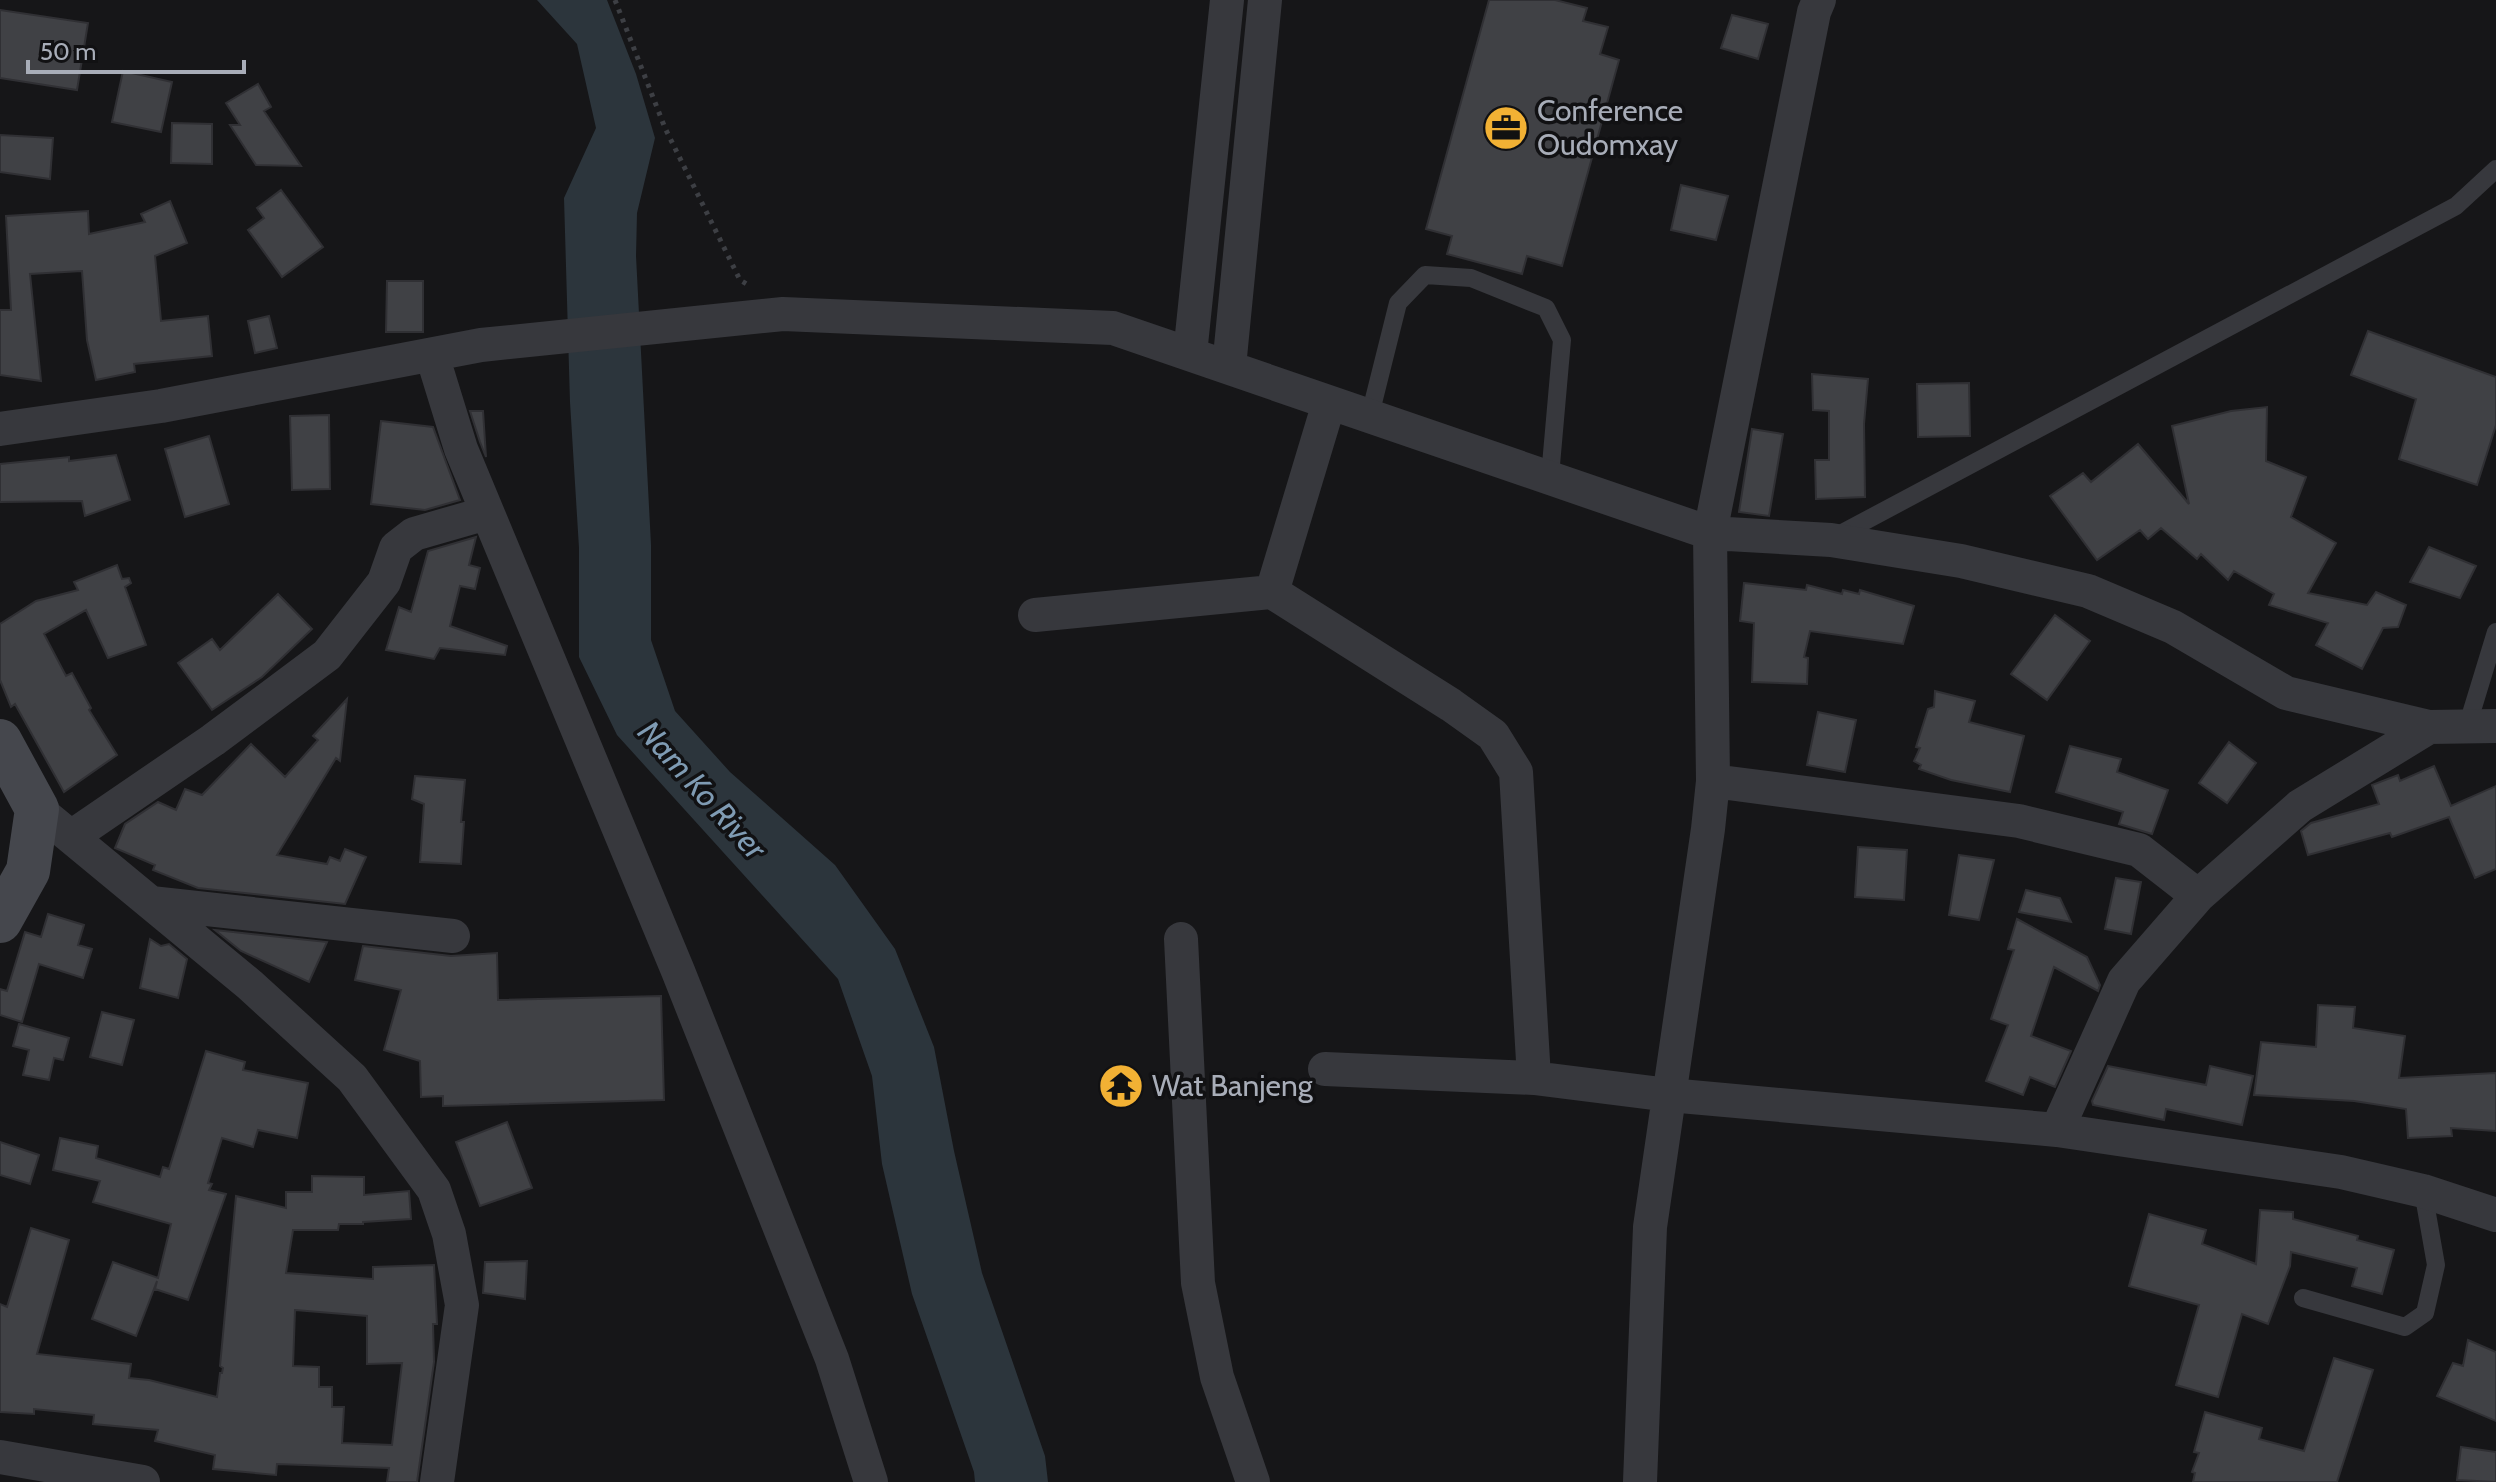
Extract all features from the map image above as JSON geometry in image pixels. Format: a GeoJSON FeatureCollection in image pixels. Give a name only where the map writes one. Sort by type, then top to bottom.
{"type":"FeatureCollection","features":[{"type":"Feature","properties":{"kind":"street"},"geometry":{"type":"LineString","coordinates":[[1190,354],[1227,0]]}},
{"type":"Feature","properties":{"kind":"street"},"geometry":{"type":"LineString","coordinates":[[1229,367],[1265,0]]}},
{"type":"Feature","properties":{"kind":"street"},"geometry":{"type":"LineString","coordinates":[[1640,1482],[1650,1227],[1713,781],[1710,533],[1814,12],[1819,0]]}},
{"type":"Feature","properties":{"kind":"street"},"geometry":{"type":"LineString","coordinates":[[2,428],[161,406],[481,345],[783,314],[1113,328],[1710,533],[1831,540],[1961,561],[2088,591],[2173,627],[2286,693],[2429,727],[2482,726]]}},
{"type":"Feature","properties":{"kind":"street"},"geometry":{"type":"LineString","coordinates":[[432,355],[461,449],[672,957],[832,1359],[871,1482]]}},
{"type":"Feature","properties":{"kind":"street"},"geometry":{"type":"LineString","coordinates":[[1272,592],[1329,403]]}},
{"type":"Feature","properties":{"kind":"street"},"geometry":{"type":"LineString","coordinates":[[71,837],[213,740],[327,655],[384,582],[396,548],[414,534],[487,513]]}},
{"type":"Feature","properties":{"kind":"street"},"geometry":{"type":"LineString","coordinates":[[1035,615],[1272,592],[1493,735],[1516,772],[1534,1078]]}},
{"type":"Feature","properties":{"kind":"street"},"geometry":{"type":"LineString","coordinates":[[2057,1130],[2124,981],[2198,896],[2300,806],[2429,727]]}},
{"type":"Feature","properties":{"kind":"street"},"geometry":{"type":"LineString","coordinates":[[0,741],[37,809],[250,985],[352,1078],[434,1190],[449,1234],[462,1305],[437,1482]]}},
{"type":"Feature","properties":{"kind":"street"},"geometry":{"type":"LineString","coordinates":[[1713,781],[2019,821],[2139,850],[2198,896]]}},
{"type":"Feature","properties":{"kind":"street"},"geometry":{"type":"LineString","coordinates":[[0,921],[28,871],[37,809]]}},
{"type":"Feature","properties":{"kind":"street"},"geometry":{"type":"LineString","coordinates":[[151,903],[453,936]]}},
{"type":"Feature","properties":{"kind":"street"},"geometry":{"type":"LineString","coordinates":[[1181,939],[1198,1283],[1217,1377],[1253,1482]]}},
{"type":"Feature","properties":{"kind":"street"},"geometry":{"type":"LineString","coordinates":[[1325,1069],[1534,1078],[1669,1095],[2057,1130],[2341,1172],[2423,1191],[2496,1215]]}},
{"type":"Feature","properties":{"kind":"street"},"geometry":{"type":"LineString","coordinates":[[0,1457],[143,1482]]}},
{"type":"Feature","properties":{"kind":"lane"},"geometry":{"type":"LineString","coordinates":[[1831,540],[2456,206],[2496,169]]}},
{"type":"Feature","properties":{"kind":"lane"},"geometry":{"type":"LineString","coordinates":[[1370,415],[1398,303],[1425,275],[1471,278],[1546,308],[1562,340],[1550,476]]}},
{"type":"Feature","properties":{"kind":"lane"},"geometry":{"type":"LineString","coordinates":[[2482,726],[2496,632]]}},
{"type":"Feature","properties":{"kind":"lane"},"geometry":{"type":"LineString","coordinates":[[2303,1298],[2405,1327],[2425,1313],[2436,1265],[2423,1191]]}},
{"type":"Feature","properties":{"kind":"path"},"geometry":{"type":"LineString","coordinates":[[615,0],[665,128],[740,280],[750,286],[761,283]]}},
{"type":"Feature","properties":{"kind":"water","name":"Nam Ko River"},"geometry":{"type":"Polygon","coordinates":[[[537,0],[607,0],[636,74],[655,138],[637,213],[636,256],[651,545],[651,640],[675,711],[730,772],[835,865],[895,949],[934,1047],[982,1273],[1045,1456],[1048,1482],[975,1482],[912,1294],[882,1164],[872,1076],[838,979],[617,735],[579,657],[579,548],[570,402],[564,198],[596,128],[577,44],[537,0]]]}},
{"type":"Feature","properties":{"kind":"building"},"geometry":{"type":"Polygon","coordinates":[[[1489,0],[1555,0],[1587,8],[1583,21],[1608,27],[1600,54],[1619,60],[1562,266],[1527,256],[1522,274],[1447,254],[1452,236],[1426,229],[1489,0]]]}},
{"type":"Feature","properties":{"kind":"building"},"geometry":{"type":"Polygon","coordinates":[[[0,10],[88,23],[77,90],[0,78],[0,10]]]}},
{"type":"Feature","properties":{"kind":"building"},"geometry":{"type":"Polygon","coordinates":[[[1732,15],[1768,24],[1758,59],[1721,48],[1732,15]]]}},
{"type":"Feature","properties":{"kind":"building"},"geometry":{"type":"Polygon","coordinates":[[[123,71],[172,82],[161,132],[112,122],[123,71]]]}},
{"type":"Feature","properties":{"kind":"building"},"geometry":{"type":"Polygon","coordinates":[[[258,84],[271,107],[264,111],[301,166],[256,165],[230,125],[240,125],[226,103],[258,84]]]}},
{"type":"Feature","properties":{"kind":"building"},"geometry":{"type":"Polygon","coordinates":[[[172,123],[212,124],[212,164],[171,163],[172,123]]]}},
{"type":"Feature","properties":{"kind":"building"},"geometry":{"type":"Polygon","coordinates":[[[0,135],[53,138],[50,179],[0,172],[0,135]]]}},
{"type":"Feature","properties":{"kind":"building"},"geometry":{"type":"Polygon","coordinates":[[[1681,185],[1728,196],[1716,240],[1671,230],[1681,185]]]}},
{"type":"Feature","properties":{"kind":"building"},"geometry":{"type":"Polygon","coordinates":[[[281,190],[323,247],[282,277],[248,230],[264,218],[257,208],[281,190]]]}},
{"type":"Feature","properties":{"kind":"building"},"geometry":{"type":"Polygon","coordinates":[[[170,201],[187,243],[155,256],[161,321],[208,316],[212,356],[134,364],[135,372],[96,380],[87,340],[82,271],[30,274],[41,381],[0,375],[0,310],[11,310],[6,216],[88,211],[89,234],[145,222],[141,214],[170,201]]]}},
{"type":"Feature","properties":{"kind":"building"},"geometry":{"type":"Polygon","coordinates":[[[387,281],[423,281],[423,332],[386,332],[387,281]]]}},
{"type":"Feature","properties":{"kind":"building"},"geometry":{"type":"Polygon","coordinates":[[[269,316],[277,348],[255,353],[248,321],[269,316]]]}},
{"type":"Feature","properties":{"kind":"building"},"geometry":{"type":"Polygon","coordinates":[[[2368,331],[2496,377],[2496,425],[2477,485],[2399,459],[2416,399],[2351,375],[2368,331]]]}},
{"type":"Feature","properties":{"kind":"building"},"geometry":{"type":"Polygon","coordinates":[[[1812,374],[1868,379],[1864,424],[1865,497],[1816,499],[1815,460],[1829,460],[1829,411],[1813,410],[1812,374]]]}},
{"type":"Feature","properties":{"kind":"building"},"geometry":{"type":"Polygon","coordinates":[[[1969,383],[1970,436],[1918,437],[1917,384],[1969,383]]]}},
{"type":"Feature","properties":{"kind":"building"},"geometry":{"type":"Polygon","coordinates":[[[2267,407],[2266,461],[2306,477],[2291,517],[2336,543],[2308,593],[2367,605],[2376,592],[2406,605],[2398,627],[2383,628],[2362,669],[2316,645],[2328,623],[2269,605],[2274,594],[2234,571],[2228,580],[2201,554],[2197,559],[2161,528],[2148,539],[2140,530],[2097,560],[2050,496],[2083,473],[2091,482],[2138,444],[2189,504],[2172,426],[2231,411],[2267,407]]]}},
{"type":"Feature","properties":{"kind":"building"},"geometry":{"type":"Polygon","coordinates":[[[470,411],[483,411],[486,457],[480,442],[470,411]]]}},
{"type":"Feature","properties":{"kind":"building"},"geometry":{"type":"Polygon","coordinates":[[[329,415],[330,489],[292,490],[290,416],[329,415]]]}},
{"type":"Feature","properties":{"kind":"building"},"geometry":{"type":"Polygon","coordinates":[[[381,421],[433,427],[460,500],[425,510],[371,504],[381,421]]]}},
{"type":"Feature","properties":{"kind":"building"},"geometry":{"type":"Polygon","coordinates":[[[1752,429],[1783,434],[1769,516],[1739,512],[1752,429]]]}},
{"type":"Feature","properties":{"kind":"building"},"geometry":{"type":"Polygon","coordinates":[[[209,436],[229,504],[185,517],[165,449],[209,436]]]}},
{"type":"Feature","properties":{"kind":"building"},"geometry":{"type":"Polygon","coordinates":[[[116,455],[130,500],[85,516],[82,501],[0,502],[0,464],[116,455]]]}},
{"type":"Feature","properties":{"kind":"building"},"geometry":{"type":"Polygon","coordinates":[[[476,537],[469,565],[480,568],[475,589],[460,586],[450,626],[507,646],[505,655],[440,648],[434,659],[386,650],[399,607],[411,612],[428,551],[476,537]]]}},
{"type":"Feature","properties":{"kind":"building"},"geometry":{"type":"Polygon","coordinates":[[[2429,547],[2476,566],[2460,598],[2410,582],[2429,547]]]}},
{"type":"Feature","properties":{"kind":"building"},"geometry":{"type":"Polygon","coordinates":[[[117,565],[122,579],[129,578],[131,583],[125,587],[146,645],[108,658],[86,610],[44,634],[66,676],[72,673],[91,708],[89,710],[117,755],[64,792],[15,704],[11,707],[0,680],[0,624],[36,601],[78,590],[74,582],[117,565]]]}},
{"type":"Feature","properties":{"kind":"building"},"geometry":{"type":"Polygon","coordinates":[[[1744,583],[1806,590],[1807,585],[1842,594],[1843,590],[1859,594],[1860,590],[1914,606],[1903,644],[1810,631],[1804,657],[1808,658],[1807,684],[1752,682],[1754,623],[1740,621],[1744,583]]]}},
{"type":"Feature","properties":{"kind":"building"},"geometry":{"type":"Polygon","coordinates":[[[278,594],[312,629],[262,677],[212,710],[178,663],[212,639],[220,650],[278,594]]]}},
{"type":"Feature","properties":{"kind":"building"},"geometry":{"type":"Polygon","coordinates":[[[2055,615],[2090,641],[2047,700],[2011,674],[2055,615]]]}},
{"type":"Feature","properties":{"kind":"building"},"geometry":{"type":"Polygon","coordinates":[[[1935,691],[1975,701],[1969,722],[2024,736],[2010,792],[1951,780],[1919,769],[1921,765],[1914,761],[1920,748],[1916,747],[1928,709],[1934,707],[1935,691]]]}},
{"type":"Feature","properties":{"kind":"building"},"geometry":{"type":"Polygon","coordinates":[[[347,699],[340,761],[336,758],[277,855],[327,864],[330,857],[340,861],[345,849],[366,857],[345,904],[198,888],[153,870],[155,865],[115,848],[125,824],[158,802],[176,810],[185,789],[202,795],[251,744],[285,777],[318,740],[313,736],[347,699]]]}},
{"type":"Feature","properties":{"kind":"building"},"geometry":{"type":"Polygon","coordinates":[[[1818,712],[1856,720],[1845,772],[1807,765],[1818,712]]]}},
{"type":"Feature","properties":{"kind":"building"},"geometry":{"type":"Polygon","coordinates":[[[2229,742],[2256,763],[2227,803],[2199,783],[2229,742]]]}},
{"type":"Feature","properties":{"kind":"building"},"geometry":{"type":"Polygon","coordinates":[[[2070,746],[2121,759],[2117,772],[2168,790],[2152,834],[2119,824],[2123,812],[2056,792],[2070,746]]]}},
{"type":"Feature","properties":{"kind":"building"},"geometry":{"type":"Polygon","coordinates":[[[2434,766],[2451,806],[2496,786],[2496,869],[2475,878],[2449,817],[2392,837],[2390,833],[2308,855],[2301,831],[2311,823],[2379,804],[2372,785],[2398,775],[2400,781],[2434,766]]]}},
{"type":"Feature","properties":{"kind":"building"},"geometry":{"type":"Polygon","coordinates":[[[415,776],[465,780],[461,864],[420,862],[424,804],[412,799],[415,776]]]}},
{"type":"Feature","properties":{"kind":"building"},"geometry":{"type":"Polygon","coordinates":[[[1858,847],[1907,850],[1904,900],[1855,897],[1858,847]]]}},
{"type":"Feature","properties":{"kind":"building"},"geometry":{"type":"Polygon","coordinates":[[[1959,855],[1994,860],[1979,920],[1949,915],[1959,855]]]}},
{"type":"Feature","properties":{"kind":"building"},"geometry":{"type":"Polygon","coordinates":[[[2116,878],[2141,882],[2131,934],[2105,929],[2116,878]]]}},
{"type":"Feature","properties":{"kind":"building"},"geometry":{"type":"Polygon","coordinates":[[[2026,890],[2060,898],[2071,922],[2019,912],[2026,890]]]}},
{"type":"Feature","properties":{"kind":"building"},"geometry":{"type":"Polygon","coordinates":[[[48,914],[84,925],[78,945],[92,949],[83,978],[39,964],[22,1022],[0,1015],[0,989],[7,991],[25,932],[41,937],[48,914]]]}},
{"type":"Feature","properties":{"kind":"building"},"geometry":{"type":"Polygon","coordinates":[[[2017,919],[2087,957],[2100,985],[2098,991],[2054,967],[2031,1036],[2071,1051],[2055,1087],[2030,1077],[2023,1095],[1986,1081],[2008,1025],[1991,1019],[2014,950],[2008,949],[2017,919]]]}},
{"type":"Feature","properties":{"kind":"building"},"geometry":{"type":"Polygon","coordinates":[[[215,930],[327,942],[309,982],[241,951],[215,930]]]}},
{"type":"Feature","properties":{"kind":"building"},"geometry":{"type":"Polygon","coordinates":[[[150,939],[161,946],[169,944],[187,959],[178,998],[140,988],[150,939]]]}},
{"type":"Feature","properties":{"kind":"building"},"geometry":{"type":"Polygon","coordinates":[[[363,946],[451,956],[497,953],[498,1000],[661,996],[664,1100],[443,1106],[443,1096],[421,1097],[420,1061],[384,1050],[401,990],[355,980],[363,946]]]}},
{"type":"Feature","properties":{"kind":"building"},"geometry":{"type":"Polygon","coordinates":[[[2318,1005],[2355,1007],[2353,1028],[2405,1036],[2399,1078],[2496,1073],[2496,1131],[2451,1128],[2452,1136],[2408,1138],[2406,1109],[2354,1101],[2254,1095],[2261,1042],[2316,1047],[2318,1005]]]}},
{"type":"Feature","properties":{"kind":"building"},"geometry":{"type":"Polygon","coordinates":[[[102,1012],[134,1020],[122,1065],[90,1057],[102,1012]]]}},
{"type":"Feature","properties":{"kind":"building"},"geometry":{"type":"Polygon","coordinates":[[[19,1024],[69,1038],[63,1060],[54,1058],[49,1080],[23,1075],[29,1050],[13,1046],[19,1024]]]}},
{"type":"Feature","properties":{"kind":"building"},"geometry":{"type":"Polygon","coordinates":[[[206,1051],[245,1062],[243,1070],[308,1083],[297,1138],[258,1130],[253,1147],[222,1138],[208,1183],[212,1184],[209,1190],[226,1194],[188,1300],[155,1289],[157,1281],[136,1336],[92,1319],[113,1262],[158,1278],[171,1224],[93,1202],[100,1181],[53,1170],[60,1138],[98,1146],[96,1158],[160,1177],[163,1167],[169,1169],[206,1051]]]}},
{"type":"Feature","properties":{"kind":"building"},"geometry":{"type":"Polygon","coordinates":[[[2108,1066],[2206,1085],[2210,1066],[2253,1076],[2242,1125],[2166,1109],[2164,1120],[2093,1105],[2108,1066]]]}},
{"type":"Feature","properties":{"kind":"building"},"geometry":{"type":"Polygon","coordinates":[[[507,1122],[532,1188],[480,1206],[456,1142],[507,1122]]]}},
{"type":"Feature","properties":{"kind":"building"},"geometry":{"type":"Polygon","coordinates":[[[0,1142],[39,1155],[30,1184],[0,1175],[0,1142]]]}},
{"type":"Feature","properties":{"kind":"building"},"geometry":{"type":"Polygon","coordinates":[[[312,1176],[364,1177],[364,1195],[409,1191],[411,1219],[339,1224],[338,1230],[293,1230],[286,1273],[373,1279],[373,1267],[434,1265],[437,1324],[433,1324],[434,1362],[417,1482],[387,1482],[389,1468],[277,1464],[276,1475],[213,1469],[215,1455],[155,1441],[158,1430],[93,1424],[94,1415],[34,1409],[34,1414],[0,1412],[0,1304],[7,1307],[31,1228],[69,1240],[37,1354],[131,1364],[129,1378],[217,1397],[223,1368],[220,1366],[236,1196],[286,1208],[286,1192],[312,1192],[312,1176]],[[295,1310],[293,1366],[319,1367],[319,1387],[332,1387],[332,1407],[344,1407],[342,1443],[392,1445],[402,1363],[367,1364],[367,1316],[295,1310]]]}},
{"type":"Feature","properties":{"kind":"building"},"geometry":{"type":"Polygon","coordinates":[[[2260,1210],[2293,1212],[2293,1219],[2358,1236],[2357,1240],[2394,1250],[2382,1294],[2352,1286],[2357,1268],[2291,1252],[2290,1266],[2268,1324],[2242,1314],[2218,1397],[2176,1385],[2199,1305],[2129,1286],[2149,1214],[2206,1230],[2202,1244],[2256,1264],[2260,1210]]]}},
{"type":"Feature","properties":{"kind":"building"},"geometry":{"type":"Polygon","coordinates":[[[527,1261],[525,1299],[483,1293],[485,1262],[527,1261]]]}},
{"type":"Feature","properties":{"kind":"building"},"geometry":{"type":"Polygon","coordinates":[[[2468,1340],[2496,1352],[2496,1421],[2437,1396],[2453,1363],[2463,1366],[2468,1340]]]}},
{"type":"Feature","properties":{"kind":"building"},"geometry":{"type":"Polygon","coordinates":[[[2334,1358],[2373,1370],[2337,1482],[2193,1482],[2195,1473],[2192,1472],[2199,1453],[2194,1452],[2205,1412],[2262,1428],[2259,1439],[2304,1451],[2334,1358]]]}},
{"type":"Feature","properties":{"kind":"building"},"geometry":{"type":"Polygon","coordinates":[[[2461,1447],[2496,1452],[2496,1482],[2457,1480],[2461,1447]]]}},
{"type":"Feature","properties":{"kind":"place","name":"Conference Oudomxay"},"geometry":{"type":"Point","coordinates":[1506,128]}},
{"type":"Feature","properties":{"kind":"place","name":"Wat Banjeng"},"geometry":{"type":"Point","coordinates":[1121,1086]}}]}
